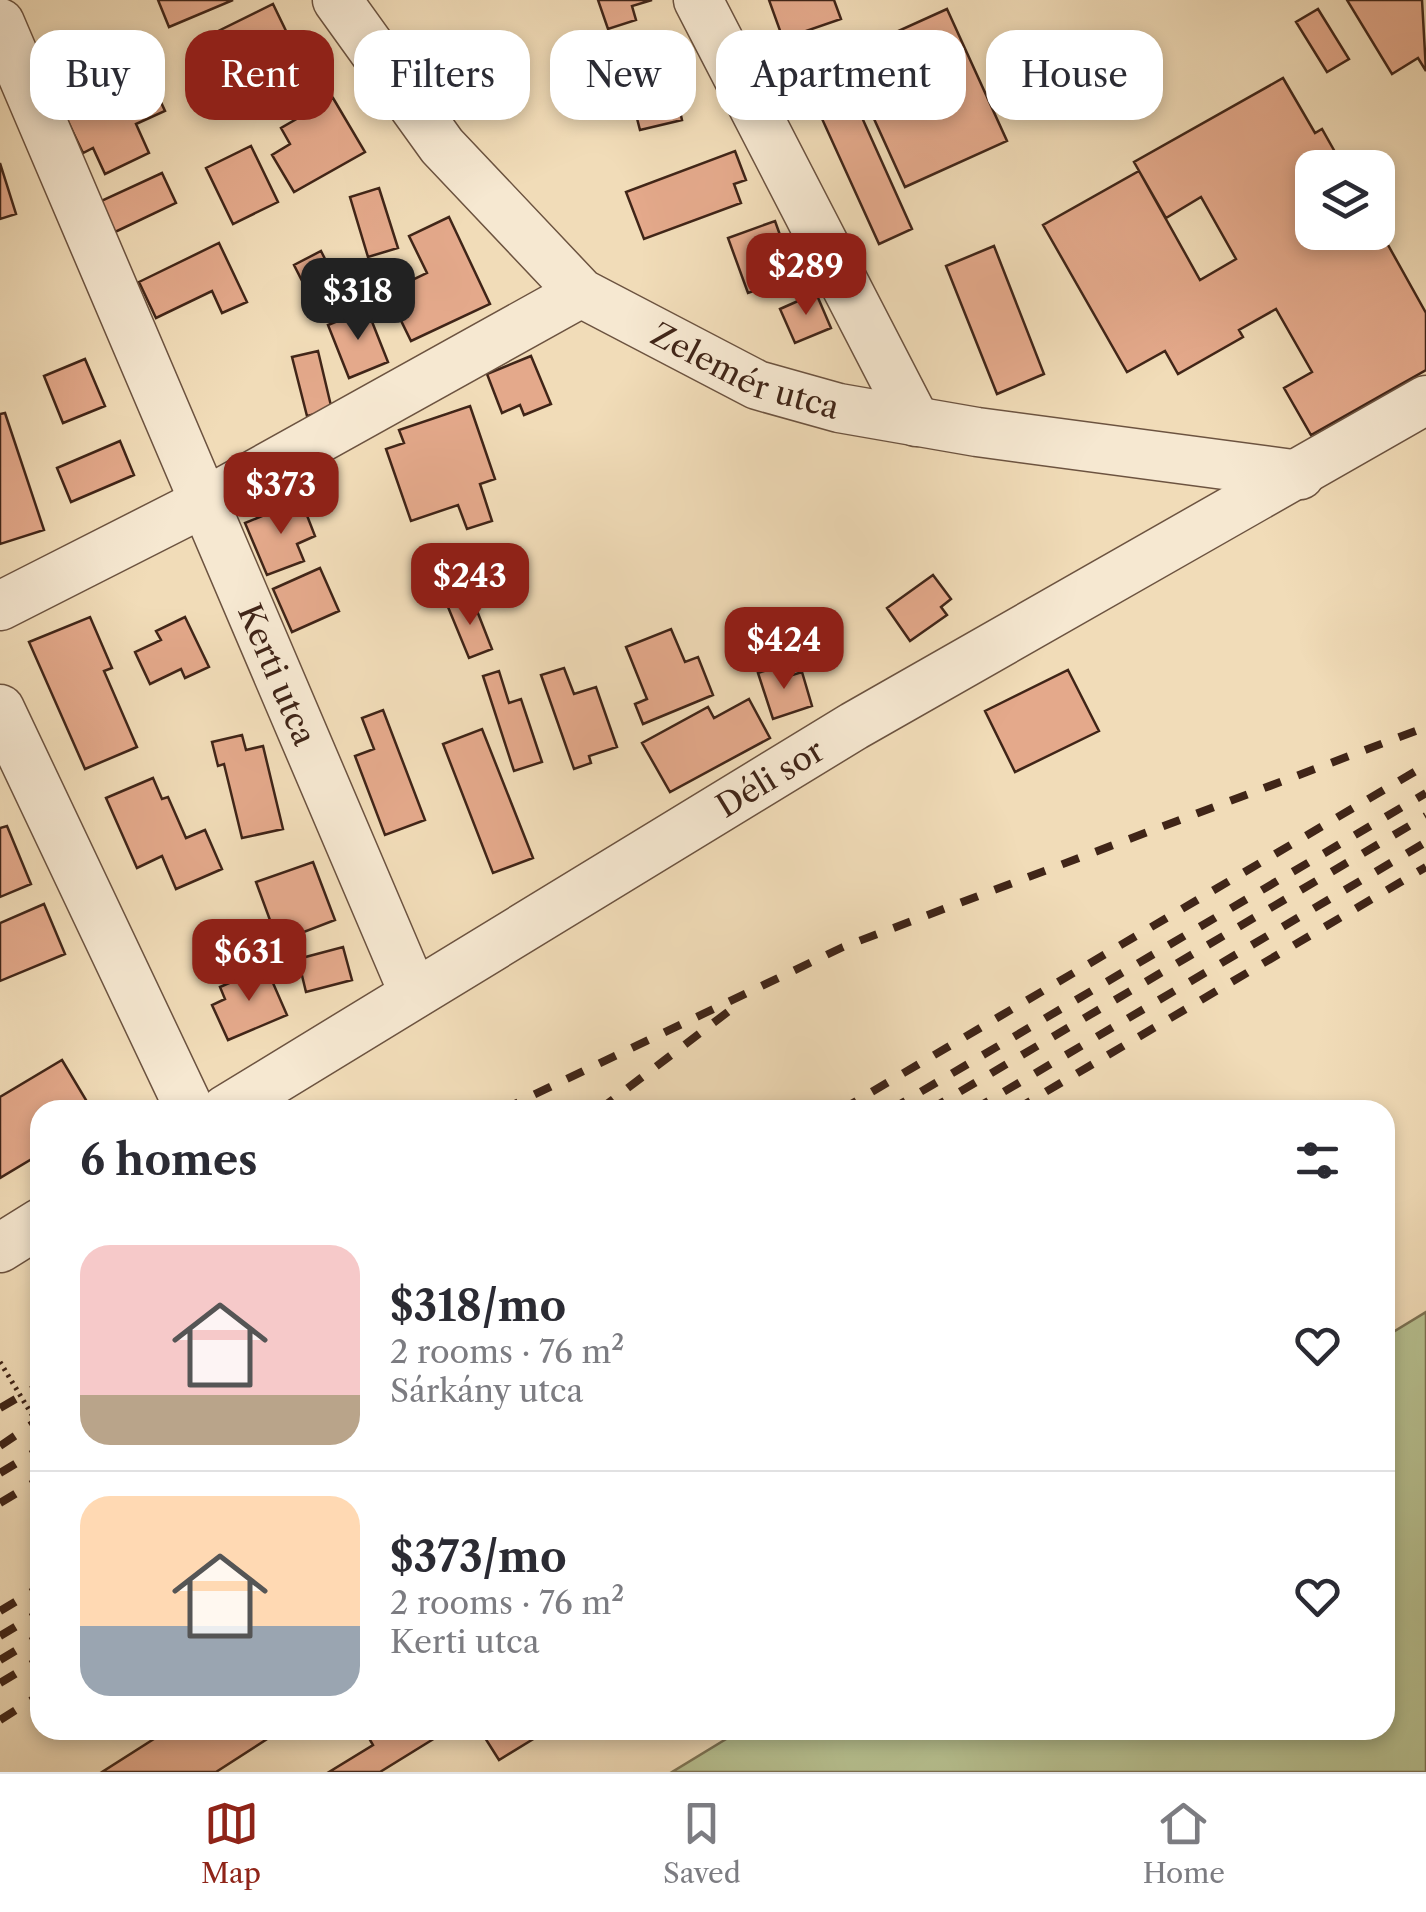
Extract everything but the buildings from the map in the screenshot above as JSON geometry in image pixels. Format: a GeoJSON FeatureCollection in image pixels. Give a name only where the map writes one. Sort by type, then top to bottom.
{"type":"FeatureCollection","features":[{"type":"Feature","properties":{"kind":"street","name":"Zelemér utca"},"geometry":{"type":"LineString","coordinates":[[337,0],[442,146],[580,294],[758,385],[838,408],[916,422],[1300,475]]}},
{"type":"Feature","properties":{"kind":"street"},"geometry":{"type":"LineString","coordinates":[[698,0],[916,422]]}},
{"type":"Feature","properties":{"kind":"street","name":"Kerti utca"},"geometry":{"type":"LineString","coordinates":[[0,23],[414,994]]}},
{"type":"Feature","properties":{"kind":"street"},"geometry":{"type":"LineString","coordinates":[[0,606],[205,502],[580,294]]}},
{"type":"Feature","properties":{"kind":"street","name":"Déli sor"},"geometry":{"type":"LineString","coordinates":[[242,1100],[854,726],[1426,400]]}},
{"type":"Feature","properties":{"kind":"street"},"geometry":{"type":"LineString","coordinates":[[0,710],[185,1100]]}},
{"type":"Feature","properties":{"kind":"street"},"geometry":{"type":"LineString","coordinates":[[0,1248],[30,1229]]}},
{"type":"Feature","properties":{"kind":"path"},"geometry":{"type":"LineString","coordinates":[[0,1362],[30,1412]]}},
{"type":"Feature","properties":{"kind":"green space"},"geometry":{"type":"Polygon","coordinates":[[[1426,1312],[1426,1772],[672,1772],[725,1740],[1395,1740],[1395,1331],[1426,1312]]]}},
{"type":"Feature","properties":{"kind":"railway"},"geometry":{"type":"LineString","coordinates":[[523,1100],[843,947],[1426,727]]}},
{"type":"Feature","properties":{"kind":"railway"},"geometry":{"type":"LineString","coordinates":[[858,1100],[1426,765]]}},
{"type":"Feature","properties":{"kind":"railway"},"geometry":{"type":"LineString","coordinates":[[907,1100],[1426,793]]}},
{"type":"Feature","properties":{"kind":"railway"},"geometry":{"type":"LineString","coordinates":[[946,1100],[1426,816]]}},
{"type":"Feature","properties":{"kind":"railway"},"geometry":{"type":"LineString","coordinates":[[990,1100],[1426,842]]}},
{"type":"Feature","properties":{"kind":"railway"},"geometry":{"type":"LineString","coordinates":[[1032,1100],[1426,867]]}},
{"type":"Feature","properties":{"kind":"railway"},"geometry":{"type":"LineString","coordinates":[[612,1100],[729,1011]]}},
{"type":"Feature","properties":{"kind":"railway"},"geometry":{"type":"LineString","coordinates":[[0,1408],[30,1391]]}},
{"type":"Feature","properties":{"kind":"railway"},"geometry":{"type":"LineString","coordinates":[[0,1446],[30,1426]]}},
{"type":"Feature","properties":{"kind":"railway"},"geometry":{"type":"LineString","coordinates":[[0,1473],[30,1455]]}},
{"type":"Feature","properties":{"kind":"railway"},"geometry":{"type":"LineString","coordinates":[[0,1503],[30,1485]]}},
{"type":"Feature","properties":{"kind":"railway"},"geometry":{"type":"LineString","coordinates":[[0,1611],[30,1593]]}},
{"type":"Feature","properties":{"kind":"railway"},"geometry":{"type":"LineString","coordinates":[[0,1636],[30,1618]]}},
{"type":"Feature","properties":{"kind":"railway"},"geometry":{"type":"LineString","coordinates":[[0,1660],[30,1642]]}},
{"type":"Feature","properties":{"kind":"railway"},"geometry":{"type":"LineString","coordinates":[[0,1683],[30,1665]]}},
{"type":"Feature","properties":{"kind":"railway"},"geometry":{"type":"LineString","coordinates":[[0,1720],[30,1701]]}}]}
